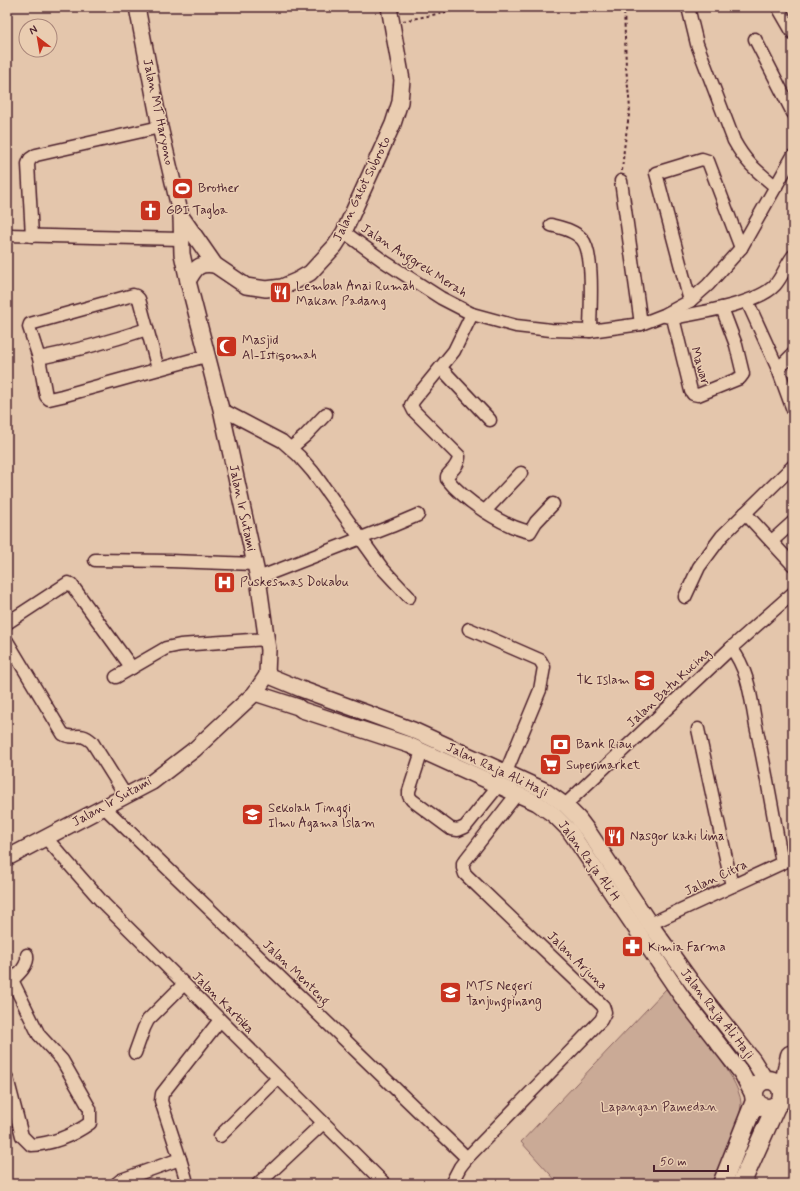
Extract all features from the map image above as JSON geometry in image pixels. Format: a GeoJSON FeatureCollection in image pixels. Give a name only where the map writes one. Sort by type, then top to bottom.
{"type":"FeatureCollection","features":[{"type":"Feature","properties":{"kind":"highway"},"geometry":{"type":"LineString","coordinates":[[722,1184],[754,1098],[755,1087],[758,1083],[766,1079],[791,1053]]}},
{"type":"Feature","properties":{"kind":"highway"},"geometry":{"type":"LineString","coordinates":[[741,1184],[783,1099],[791,1053]]}},
{"type":"Feature","properties":{"kind":"highway"},"geometry":{"type":"LineString","coordinates":[[766,1079],[772,1080],[779,1085],[783,1099]]}},
{"type":"Feature","properties":{"kind":"highway"},"geometry":{"type":"LineString","coordinates":[[754,1098],[762,1107],[767,1108],[783,1099]]}},
{"type":"Feature","properties":{"kind":"main road","name":"Jalan MT Haryono"},"geometry":{"type":"LineString","coordinates":[[137,7],[160,127],[181,216]]}},
{"type":"Feature","properties":{"kind":"main road","name":"Jalan Gatot Subroto"},"geometry":{"type":"LineString","coordinates":[[181,216],[215,265],[246,286],[266,289],[282,287],[310,273],[335,246],[344,232],[393,124],[400,102],[402,80],[389,7]]}},
{"type":"Feature","properties":{"kind":"main road","name":"Jalan Ir Sutami"},"geometry":{"type":"LineString","coordinates":[[7,858],[105,808],[152,782],[195,749],[255,693],[267,675],[268,650],[256,571],[221,409],[188,282],[181,239],[181,216]]}},
{"type":"Feature","properties":{"kind":"main road"},"geometry":{"type":"LineString","coordinates":[[188,282],[199,266],[205,264],[215,265]]}},
{"type":"Feature","properties":{"kind":"main road","name":"Jalan Raja Ali Haji"},"geometry":{"type":"LineString","coordinates":[[267,675],[413,730],[544,790],[565,805],[573,824],[590,834],[650,924],[693,984],[753,1060],[766,1079]]}},
{"type":"Feature","properties":{"kind":"main road","name":"Jalan Raja Ali H"},"geometry":{"type":"LineString","coordinates":[[255,693],[298,706],[302,710],[409,745],[537,803],[554,815],[573,824],[682,997],[742,1074],[754,1098]]}},
{"type":"Feature","properties":{"kind":"street"},"geometry":{"type":"LineString","coordinates":[[688,7],[697,44],[734,141],[748,164],[776,187]]}},
{"type":"Feature","properties":{"kind":"street"},"geometry":{"type":"LineString","coordinates":[[778,7],[793,33]]}},
{"type":"Feature","properties":{"kind":"street"},"geometry":{"type":"LineString","coordinates":[[755,40],[793,113]]}},
{"type":"Feature","properties":{"kind":"street"},"geometry":{"type":"LineString","coordinates":[[32,236],[28,164],[30,159],[36,155],[160,127]]}},
{"type":"Feature","properties":{"kind":"street","name":"Jalan Anggrek Merah"},"geometry":{"type":"LineString","coordinates":[[344,232],[385,262],[435,294],[472,314],[516,326],[551,330],[590,331],[640,324],[668,317],[690,301],[708,285],[741,248],[793,156]]}},
{"type":"Feature","properties":{"kind":"street"},"geometry":{"type":"LineString","coordinates":[[690,301],[656,173],[702,159],[708,161],[741,248]]}},
{"type":"Feature","properties":{"kind":"street"},"geometry":{"type":"LineString","coordinates":[[621,182],[640,324]]}},
{"type":"Feature","properties":{"kind":"street"},"geometry":{"type":"LineString","coordinates":[[551,225],[575,233],[586,245],[590,272],[590,331]]}},
{"type":"Feature","properties":{"kind":"street"},"geometry":{"type":"LineString","coordinates":[[7,235],[181,239]]}},
{"type":"Feature","properties":{"kind":"street"},"geometry":{"type":"LineString","coordinates":[[668,317],[722,308],[747,300],[765,292],[774,286],[793,256]]}},
{"type":"Feature","properties":{"kind":"street"},"geometry":{"type":"LineString","coordinates":[[158,369],[139,299],[136,296],[133,295],[30,324],[29,327],[39,358],[46,396],[49,399],[206,356]]}},
{"type":"Feature","properties":{"kind":"street"},"geometry":{"type":"LineString","coordinates":[[747,300],[778,369],[793,410]]}},
{"type":"Feature","properties":{"kind":"street","name":"Mawar"},"geometry":{"type":"LineString","coordinates":[[668,317],[691,391],[693,394],[698,395],[740,378],[743,374],[736,345],[722,308]]}},
{"type":"Feature","properties":{"kind":"street"},"geometry":{"type":"LineString","coordinates":[[472,314],[454,351],[414,400],[412,405],[414,411],[459,456],[459,461],[455,468],[446,476],[446,479],[476,506],[518,530],[530,532],[536,522],[553,504]]}},
{"type":"Feature","properties":{"kind":"street"},"geometry":{"type":"LineString","coordinates":[[39,358],[116,340],[147,329]]}},
{"type":"Feature","properties":{"kind":"street"},"geometry":{"type":"LineString","coordinates":[[778,369],[793,354]]}},
{"type":"Feature","properties":{"kind":"street"},"geometry":{"type":"LineString","coordinates":[[441,368],[490,420]]}},
{"type":"Feature","properties":{"kind":"street"},"geometry":{"type":"LineString","coordinates":[[221,409],[282,441],[291,448],[313,472],[382,568],[409,597]]}},
{"type":"Feature","properties":{"kind":"street"},"geometry":{"type":"LineString","coordinates":[[291,448],[326,414]]}},
{"type":"Feature","properties":{"kind":"street"},"geometry":{"type":"LineString","coordinates":[[685,597],[699,567],[722,536],[793,466]]}},
{"type":"Feature","properties":{"kind":"street"},"geometry":{"type":"LineString","coordinates":[[485,511],[521,473]]}},
{"type":"Feature","properties":{"kind":"street"},"geometry":{"type":"LineString","coordinates":[[745,513],[793,565]]}},
{"type":"Feature","properties":{"kind":"street"},"geometry":{"type":"LineString","coordinates":[[95,560],[170,561],[256,571],[360,538],[418,515]]}},
{"type":"Feature","properties":{"kind":"street"},"geometry":{"type":"LineString","coordinates":[[772,541],[793,522]]}},
{"type":"Feature","properties":{"kind":"street"},"geometry":{"type":"LineString","coordinates":[[7,623],[68,583],[71,584],[132,668]]}},
{"type":"Feature","properties":{"kind":"street","name":"Jalan Batu Kucing"},"geometry":{"type":"LineString","coordinates":[[565,805],[722,659],[731,648],[793,593]]}},
{"type":"Feature","properties":{"kind":"street"},"geometry":{"type":"LineString","coordinates":[[469,629],[540,660],[544,666],[540,690],[506,772]]}},
{"type":"Feature","properties":{"kind":"street"},"geometry":{"type":"LineString","coordinates":[[116,677],[166,648],[180,645],[266,638]]}},
{"type":"Feature","properties":{"kind":"street"},"geometry":{"type":"LineString","coordinates":[[7,641],[63,734],[68,736],[86,736],[92,742],[126,796]]}},
{"type":"Feature","properties":{"kind":"street"},"geometry":{"type":"LineString","coordinates":[[731,648],[737,656],[746,676],[770,790],[787,860]]}},
{"type":"Feature","properties":{"kind":"street"},"geometry":{"type":"LineString","coordinates":[[698,730],[732,886]]}},
{"type":"Feature","properties":{"kind":"street"},"geometry":{"type":"LineString","coordinates":[[422,751],[409,791],[409,796],[412,800],[451,828],[458,830],[465,827],[498,786]]}},
{"type":"Feature","properties":{"kind":"street","name":"Jalan Arjuna"},"geometry":{"type":"LineString","coordinates":[[451,1184],[460,1167],[467,1158],[601,1020],[605,1012],[603,1006],[465,874],[463,863],[517,794]]}},
{"type":"Feature","properties":{"kind":"street","name":"Jalan Menteng"},"geometry":{"type":"LineString","coordinates":[[105,808],[467,1158]]}},
{"type":"Feature","properties":{"kind":"street","name":"Jalan Kartika"},"geometry":{"type":"LineString","coordinates":[[46,838],[104,904],[385,1184]]}},
{"type":"Feature","properties":{"kind":"street","name":"Jalan Citra"},"geometry":{"type":"LineString","coordinates":[[650,924],[787,860]]}},
{"type":"Feature","properties":{"kind":"street"},"geometry":{"type":"LineString","coordinates":[[7,1078],[22,1136],[32,1145],[45,1144],[78,1132],[90,1123],[90,1109],[62,1060],[39,1035],[10,982],[28,960],[27,954]]}},
{"type":"Feature","properties":{"kind":"street"},"geometry":{"type":"LineString","coordinates":[[135,1053],[148,1020],[184,984]]}},
{"type":"Feature","properties":{"kind":"street"},"geometry":{"type":"LineString","coordinates":[[186,1179],[161,1101],[162,1094],[220,1020]]}},
{"type":"Feature","properties":{"kind":"street"},"geometry":{"type":"LineString","coordinates":[[220,1136],[278,1078]]}},
{"type":"Feature","properties":{"kind":"street"},"geometry":{"type":"LineString","coordinates":[[258,1184],[323,1123]]}},
{"type":"Feature","properties":{"kind":"street"},"geometry":{"type":"LineString","coordinates":[[116,1184],[121,1180],[180,1159]]}},
{"type":"Feature","properties":{"kind":"path"},"geometry":{"type":"LineString","coordinates":[[392,23],[472,7]]}},
{"type":"Feature","properties":{"kind":"path"},"geometry":{"type":"LineString","coordinates":[[621,182],[630,108],[626,67],[624,7]]}},
{"type":"Feature","properties":{"kind":"green space","name":"Lapangan Pamedan"},"geometry":{"type":"Polygon","coordinates":[[[666,989],[710,1044],[731,1077],[738,1091],[741,1103],[738,1121],[714,1184],[559,1184],[521,1142],[666,989]]]}},
{"type":"Feature","properties":{"kind":"place","name":"Brother"},"geometry":{"type":"Point","coordinates":[182,188]}},
{"type":"Feature","properties":{"kind":"place","name":"GBI Tagba"},"geometry":{"type":"Point","coordinates":[150,210]}},
{"type":"Feature","properties":{"kind":"place","name":"Lembah Anai Rumah Makan Padang"},"geometry":{"type":"Point","coordinates":[280,293]}},
{"type":"Feature","properties":{"kind":"place","name":"Masjid Al-Istiqomah"},"geometry":{"type":"Point","coordinates":[227,347]}},
{"type":"Feature","properties":{"kind":"place","name":"Puskesmas Dokabu"},"geometry":{"type":"Point","coordinates":[224,582]}},
{"type":"Feature","properties":{"kind":"place","name":"TK Islam"},"geometry":{"type":"Point","coordinates":[645,680]}},
{"type":"Feature","properties":{"kind":"place","name":"Bank Riau"},"geometry":{"type":"Point","coordinates":[560,744]}},
{"type":"Feature","properties":{"kind":"place","name":"Supermarket"},"geometry":{"type":"Point","coordinates":[550,765]}},
{"type":"Feature","properties":{"kind":"place","name":"Sekolah Tinggi Ilmu Agama Islam"},"geometry":{"type":"Point","coordinates":[252,815]}},
{"type":"Feature","properties":{"kind":"place","name":"Nasgor kaki lima"},"geometry":{"type":"Point","coordinates":[614,836]}},
{"type":"Feature","properties":{"kind":"place","name":"Kimia Farma"},"geometry":{"type":"Point","coordinates":[632,947]}},
{"type":"Feature","properties":{"kind":"place","name":"MTS Negeri Tanjungpinang"},"geometry":{"type":"Point","coordinates":[450,993]}}]}
